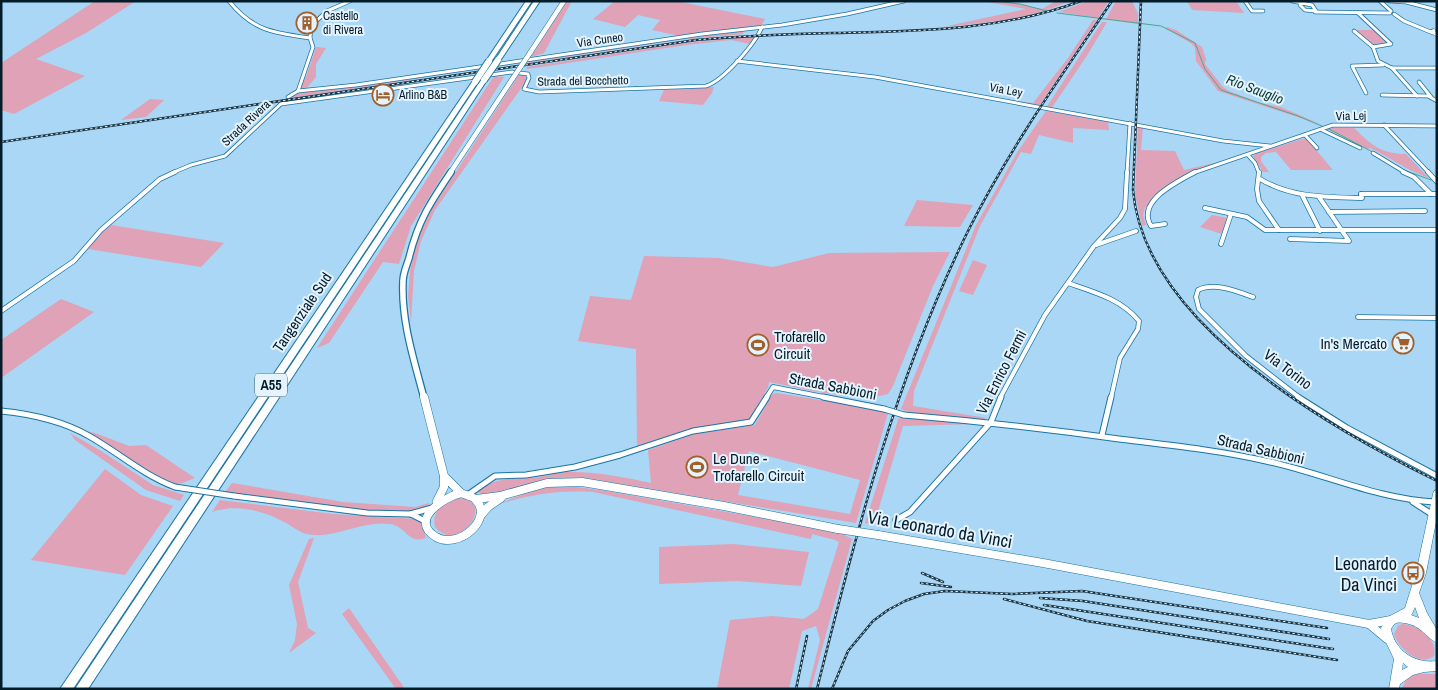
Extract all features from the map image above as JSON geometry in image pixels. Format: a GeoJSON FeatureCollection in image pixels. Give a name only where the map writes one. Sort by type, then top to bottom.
{"type":"FeatureCollection","features":[{"type":"Feature","properties":{"kind":"highway","name":"Tangenziale Sud"},"geometry":{"type":"LineString","coordinates":[[81,689],[480,81],[489,61],[529,1]]}},
{"type":"Feature","properties":{"kind":"highway","name":"Tangenziale Sud"},"geometry":{"type":"LineString","coordinates":[[66,689],[480,81],[498,60],[537,1]]}},
{"type":"Feature","properties":{"kind":"main road"},"geometry":{"type":"LineString","coordinates":[[1423,667],[1407,660],[1397,652],[1390,642],[1386,628],[1394,619],[1409,611],[1416,594],[1436,497]]}},
{"type":"Feature","properties":{"kind":"main road"},"geometry":{"type":"LineString","coordinates":[[1416,594],[1423,616],[1435,636]]}},
{"type":"Feature","properties":{"kind":"main road"},"geometry":{"type":"LineString","coordinates":[[1394,619],[1406,618],[1415,621],[1435,636]]}},
{"type":"Feature","properties":{"kind":"main road"},"geometry":{"type":"LineString","coordinates":[[1395,685],[1397,652]]}},
{"type":"Feature","properties":{"kind":"main road"},"geometry":{"type":"LineString","coordinates":[[1395,685],[1410,671],[1423,667],[1437,666]]}},
{"type":"Feature","properties":{"kind":"street"},"geometry":{"type":"LineString","coordinates":[[229,1],[236,11],[262,31],[310,38]]}},
{"type":"Feature","properties":{"kind":"street"},"geometry":{"type":"LineString","coordinates":[[298,91],[313,47],[310,38],[311,26],[318,18],[331,9],[350,1]]}},
{"type":"Feature","properties":{"kind":"street"},"geometry":{"type":"LineString","coordinates":[[444,476],[450,484],[469,495],[480,506],[481,515],[473,530],[465,536],[449,540],[434,536],[429,530],[427,522],[444,487],[444,476],[409,340],[404,309],[403,279],[416,230],[428,206],[564,1]]}},
{"type":"Feature","properties":{"kind":"street","name":"Via Cuneo"},"geometry":{"type":"LineString","coordinates":[[298,91],[356,85],[702,34],[762,27],[847,14],[904,1]]}},
{"type":"Feature","properties":{"kind":"street"},"geometry":{"type":"LineString","coordinates":[[1245,1],[1252,11],[1262,11]]}},
{"type":"Feature","properties":{"kind":"street"},"geometry":{"type":"LineString","coordinates":[[1292,1],[1314,7],[1315,12]]}},
{"type":"Feature","properties":{"kind":"street"},"geometry":{"type":"LineString","coordinates":[[1380,1],[1390,12],[1418,27],[1435,32]]}},
{"type":"Feature","properties":{"kind":"street"},"geometry":{"type":"LineString","coordinates":[[1389,1],[1406,2],[1437,10]]}},
{"type":"Feature","properties":{"kind":"street"},"geometry":{"type":"LineString","coordinates":[[1299,3],[1305,10],[1315,12],[1390,12]]}},
{"type":"Feature","properties":{"kind":"street"},"geometry":{"type":"LineString","coordinates":[[1358,13],[1391,44],[1373,47]]}},
{"type":"Feature","properties":{"kind":"street","name":"Strada del Bocchetto"},"geometry":{"type":"LineString","coordinates":[[282,103],[512,72],[528,74],[529,78],[524,89],[540,92],[706,86],[716,83],[746,53],[759,35],[762,27]]}},
{"type":"Feature","properties":{"kind":"street"},"geometry":{"type":"LineString","coordinates":[[1354,31],[1373,47],[1378,61],[1384,65],[1392,68],[1437,68]]}},
{"type":"Feature","properties":{"kind":"street","name":"Via Ley"},"geometry":{"type":"LineString","coordinates":[[737,61],[875,76],[1223,141],[1270,146]]}},
{"type":"Feature","properties":{"kind":"street"},"geometry":{"type":"LineString","coordinates":[[1366,93],[1352,66],[1384,65]]}},
{"type":"Feature","properties":{"kind":"street"},"geometry":{"type":"LineString","coordinates":[[1392,68],[1417,96]]}},
{"type":"Feature","properties":{"kind":"street"},"geometry":{"type":"LineString","coordinates":[[1419,82],[1431,97],[1437,101]]}},
{"type":"Feature","properties":{"kind":"street","name":"Strada Rivera"},"geometry":{"type":"LineString","coordinates":[[288,97],[298,91]]}},
{"type":"Feature","properties":{"kind":"street"},"geometry":{"type":"LineString","coordinates":[[1382,95],[1431,97]]}},
{"type":"Feature","properties":{"kind":"street","name":"Strada Rivera"},"geometry":{"type":"LineString","coordinates":[[1,311],[74,261],[101,230],[160,179],[191,166],[225,156],[282,103]]}},
{"type":"Feature","properties":{"kind":"street"},"geometry":{"type":"LineString","coordinates":[[1094,246],[1120,218],[1125,209],[1130,123]]}},
{"type":"Feature","properties":{"kind":"street"},"geometry":{"type":"LineString","coordinates":[[1384,125],[1437,182]]}},
{"type":"Feature","properties":{"kind":"street","name":"Via Lej"},"geometry":{"type":"LineString","coordinates":[[1165,224],[1154,228],[1150,226],[1146,218],[1146,210],[1164,192],[1197,171],[1325,128],[1384,125],[1437,126]]}},
{"type":"Feature","properties":{"kind":"street"},"geometry":{"type":"LineString","coordinates":[[1325,128],[1360,148]]}},
{"type":"Feature","properties":{"kind":"street"},"geometry":{"type":"LineString","coordinates":[[1305,134],[1317,148]]}},
{"type":"Feature","properties":{"kind":"street"},"geometry":{"type":"LineString","coordinates":[[1372,153],[1396,169],[1414,177],[1431,194]]}},
{"type":"Feature","properties":{"kind":"street"},"geometry":{"type":"LineString","coordinates":[[1248,155],[1259,167],[1258,200],[1279,230]]}},
{"type":"Feature","properties":{"kind":"street"},"geometry":{"type":"LineString","coordinates":[[1260,179],[1284,192],[1302,195],[1362,198],[1361,194]]}},
{"type":"Feature","properties":{"kind":"street"},"geometry":{"type":"LineString","coordinates":[[1355,194],[1437,194]]}},
{"type":"Feature","properties":{"kind":"street"},"geometry":{"type":"LineString","coordinates":[[1302,195],[1320,231]]}},
{"type":"Feature","properties":{"kind":"street"},"geometry":{"type":"LineString","coordinates":[[1290,239],[1349,241],[1319,197]]}},
{"type":"Feature","properties":{"kind":"street"},"geometry":{"type":"LineString","coordinates":[[1205,208],[1247,218],[1265,230],[1437,230]]}},
{"type":"Feature","properties":{"kind":"street"},"geometry":{"type":"LineString","coordinates":[[1329,212],[1425,211]]}},
{"type":"Feature","properties":{"kind":"street"},"geometry":{"type":"LineString","coordinates":[[1220,244],[1231,214]]}},
{"type":"Feature","properties":{"kind":"street"},"geometry":{"type":"LineString","coordinates":[[1094,246],[1136,231]]}},
{"type":"Feature","properties":{"kind":"street","name":"Via Enrico Fermi"},"geometry":{"type":"LineString","coordinates":[[896,520],[910,512],[991,422],[999,400],[1045,315],[1094,246]]}},
{"type":"Feature","properties":{"kind":"street"},"geometry":{"type":"LineString","coordinates":[[1068,283],[1122,306],[1134,313],[1139,321],[1138,329],[1120,358],[1102,436]]}},
{"type":"Feature","properties":{"kind":"street","name":"Via Torino"},"geometry":{"type":"LineString","coordinates":[[1253,298],[1216,286],[1203,287],[1197,292],[1195,301],[1199,310],[1256,364],[1298,396],[1336,422],[1437,476]]}},
{"type":"Feature","properties":{"kind":"street"},"geometry":{"type":"LineString","coordinates":[[1358,317],[1437,318]]}},
{"type":"Feature","properties":{"kind":"street","name":"Strada Sabbioni"},"geometry":{"type":"LineString","coordinates":[[469,495],[495,476],[526,475],[575,467],[620,455],[692,431],[751,422],[774,387],[884,409],[904,416],[991,422],[1207,450],[1266,461],[1331,481],[1412,501],[1433,515]]}},
{"type":"Feature","properties":{"kind":"street"},"geometry":{"type":"LineString","coordinates":[[1,411],[41,418],[89,436],[140,472],[156,481],[175,487],[338,510],[410,514],[427,522]]}},
{"type":"Feature","properties":{"kind":"street","name":"Via Leonardo da Vinci"},"geometry":{"type":"LineString","coordinates":[[469,495],[494,498],[553,482],[584,482],[717,504],[838,529],[1043,563],[1369,624],[1394,619]]}},
{"type":"Feature","properties":{"kind":"street"},"geometry":{"type":"LineString","coordinates":[[410,514],[434,505],[452,494],[469,495]]}},
{"type":"Feature","properties":{"kind":"street","name":"Via Leonardo da Vinci"},"geometry":{"type":"LineString","coordinates":[[481,515],[488,507],[506,495]]}},
{"type":"Feature","properties":{"kind":"street","name":"Strada Sabbioni"},"geometry":{"type":"LineString","coordinates":[[1412,501],[1436,497]]}},
{"type":"Feature","properties":{"kind":"street"},"geometry":{"type":"LineString","coordinates":[[1369,624],[1390,642]]}},
{"type":"Feature","properties":{"kind":"shaded area"},"geometry":{"type":"Polygon","coordinates":[[[95,1],[136,1],[86,33],[36,59],[85,76],[14,114],[1,110],[1,63],[95,1]]]}},
{"type":"Feature","properties":{"kind":"shaded area"},"geometry":{"type":"Polygon","coordinates":[[[567,1],[572,1],[544,53],[531,57],[567,1]]]}},
{"type":"Feature","properties":{"kind":"shaded area"},"geometry":{"type":"Polygon","coordinates":[[[615,1],[676,1],[765,19],[761,26],[679,36],[652,30],[660,20],[638,15],[625,27],[593,19],[615,1]]]}},
{"type":"Feature","properties":{"kind":"shaded area"},"geometry":{"type":"Polygon","coordinates":[[[982,1],[1004,1],[1042,9],[1056,1],[1070,1],[1024,16],[992,22],[943,27],[1026,9],[982,1]]]}},
{"type":"Feature","properties":{"kind":"shaded area"},"geometry":{"type":"Polygon","coordinates":[[[1087,1],[1109,1],[1098,18],[1059,12],[1087,1]]]}},
{"type":"Feature","properties":{"kind":"shaded area"},"geometry":{"type":"Polygon","coordinates":[[[1116,1],[1132,1],[1138,14],[1138,24],[1106,19],[1116,1]]]}},
{"type":"Feature","properties":{"kind":"shaded area"},"geometry":{"type":"Polygon","coordinates":[[[1187,1],[1236,1],[1244,13],[1192,10],[1187,1]]]}},
{"type":"Feature","properties":{"kind":"shaded area"},"geometry":{"type":"Polygon","coordinates":[[[1093,20],[1097,20],[1039,106],[1015,101],[1033,103],[1068,58],[1093,20]]]}},
{"type":"Feature","properties":{"kind":"shaded area"},"geometry":{"type":"Polygon","coordinates":[[[1102,22],[1107,22],[1088,54],[1051,109],[1046,108],[1102,22]]]}},
{"type":"Feature","properties":{"kind":"shaded area"},"geometry":{"type":"Polygon","coordinates":[[[1165,28],[1176,30],[1202,47],[1206,59],[1205,64],[1223,87],[1229,91],[1260,103],[1281,107],[1322,125],[1218,91],[1196,61],[1195,48],[1192,44],[1165,28]]]}},
{"type":"Feature","properties":{"kind":"shaded area"},"geometry":{"type":"Polygon","coordinates":[[[1356,30],[1373,30],[1388,44],[1373,45],[1356,30]]]}},
{"type":"Feature","properties":{"kind":"shaded area"},"geometry":{"type":"Polygon","coordinates":[[[743,31],[743,34],[679,40],[528,63],[529,60],[743,31]]]}},
{"type":"Feature","properties":{"kind":"shaded area"},"geometry":{"type":"Polygon","coordinates":[[[756,36],[750,44],[731,40],[527,69],[526,67],[686,43],[756,36]]]}},
{"type":"Feature","properties":{"kind":"shaded area"},"geometry":{"type":"Polygon","coordinates":[[[316,47],[326,48],[316,64],[316,77],[306,89],[301,89],[300,85],[306,77],[316,47]]]}},
{"type":"Feature","properties":{"kind":"shaded area"},"geometry":{"type":"Polygon","coordinates":[[[520,73],[526,75],[527,80],[435,210],[421,241],[414,271],[411,322],[408,296],[410,271],[417,240],[431,210],[520,73]]]}},
{"type":"Feature","properties":{"kind":"shaded area"},"geometry":{"type":"Polygon","coordinates":[[[494,76],[504,77],[411,226],[399,264],[383,262],[329,343],[317,348],[494,76]]]}},
{"type":"Feature","properties":{"kind":"shaded area"},"geometry":{"type":"Polygon","coordinates":[[[421,77],[417,79],[290,98],[299,92],[421,77]]]}},
{"type":"Feature","properties":{"kind":"shaded area"},"geometry":{"type":"Polygon","coordinates":[[[714,87],[703,105],[659,101],[664,90],[714,87]]]}},
{"type":"Feature","properties":{"kind":"shaded area"},"geometry":{"type":"Polygon","coordinates":[[[150,99],[164,100],[146,117],[121,120],[150,99]]]}},
{"type":"Feature","properties":{"kind":"shaded area"},"geometry":{"type":"Polygon","coordinates":[[[1046,111],[1108,122],[1109,130],[1073,128],[1073,143],[1039,135],[1031,154],[1021,152],[980,226],[914,391],[913,406],[987,418],[979,420],[912,413],[901,409],[976,225],[1018,151],[1046,111]]]}},
{"type":"Feature","properties":{"kind":"shaded area"},"geometry":{"type":"Polygon","coordinates":[[[1138,125],[1143,126],[1141,150],[1175,151],[1184,170],[1223,161],[1196,170],[1171,184],[1145,208],[1143,215],[1146,225],[1142,226],[1135,194],[1138,125]]]}},
{"type":"Feature","properties":{"kind":"shaded area"},"geometry":{"type":"Polygon","coordinates":[[[1354,128],[1366,139],[1383,150],[1406,154],[1429,178],[1327,129],[1354,128]]]}},
{"type":"Feature","properties":{"kind":"shaded area"},"geometry":{"type":"Polygon","coordinates":[[[1306,138],[1333,170],[1291,170],[1276,152],[1266,153],[1261,157],[1261,161],[1269,172],[1263,172],[1253,156],[1256,153],[1306,138]]]}},
{"type":"Feature","properties":{"kind":"shaded area"},"geometry":{"type":"Polygon","coordinates":[[[917,200],[973,205],[960,227],[904,226],[917,200]]]}},
{"type":"Feature","properties":{"kind":"shaded area"},"geometry":{"type":"Polygon","coordinates":[[[1212,215],[1228,218],[1222,234],[1200,227],[1212,215]]]}},
{"type":"Feature","properties":{"kind":"shaded area"},"geometry":{"type":"Polygon","coordinates":[[[111,225],[224,243],[201,267],[88,249],[97,236],[111,225]]]}},
{"type":"Feature","properties":{"kind":"shaded area","name":"Trofarello Circuit"},"geometry":{"type":"Polygon","coordinates":[[[950,252],[933,286],[893,386],[888,394],[861,397],[846,396],[769,382],[768,388],[749,420],[699,428],[637,446],[636,349],[578,341],[590,296],[631,300],[644,256],[719,258],[773,267],[829,253],[950,252]]]}},
{"type":"Feature","properties":{"kind":"shaded area"},"geometry":{"type":"Polygon","coordinates":[[[973,260],[987,265],[973,295],[959,291],[973,260]]]}},
{"type":"Feature","properties":{"kind":"shaded area"},"geometry":{"type":"Polygon","coordinates":[[[61,299],[94,312],[1,378],[1,340],[61,299]]]}},
{"type":"Feature","properties":{"kind":"shaded area"},"geometry":{"type":"Polygon","coordinates":[[[777,393],[864,407],[888,413],[856,523],[579,477],[545,480],[492,495],[484,496],[478,492],[489,484],[502,480],[566,472],[598,473],[651,483],[648,450],[694,434],[755,425],[772,394],[777,393]],[[749,451],[738,495],[850,514],[860,480],[749,451]]]}},
{"type":"Feature","properties":{"kind":"shaded area"},"geometry":{"type":"Polygon","coordinates":[[[899,417],[976,424],[903,426],[874,525],[865,523],[899,417]]]}},
{"type":"Feature","properties":{"kind":"shaded area"},"geometry":{"type":"Polygon","coordinates":[[[83,430],[129,446],[146,445],[195,478],[176,484],[153,476],[128,462],[83,430]]]}},
{"type":"Feature","properties":{"kind":"shaded area"},"geometry":{"type":"Polygon","coordinates":[[[70,433],[153,485],[184,495],[180,501],[146,490],[75,440],[70,433]]]}},
{"type":"Feature","properties":{"kind":"shaded area"},"geometry":{"type":"Polygon","coordinates":[[[105,469],[141,495],[173,506],[125,575],[31,560],[105,469]]]}},
{"type":"Feature","properties":{"kind":"shaded area"},"geometry":{"type":"Polygon","coordinates":[[[232,483],[343,502],[415,507],[429,503],[428,507],[414,512],[349,510],[225,492],[232,483]]]}},
{"type":"Feature","properties":{"kind":"shaded area"},"geometry":{"type":"Polygon","coordinates":[[[563,485],[813,527],[839,532],[852,539],[811,689],[808,689],[820,640],[816,626],[802,631],[789,689],[717,689],[730,620],[772,616],[804,619],[818,609],[839,542],[812,534],[811,539],[593,492],[545,493],[499,504],[533,490],[563,485]]]}},
{"type":"Feature","properties":{"kind":"shaded area"},"geometry":{"type":"Polygon","coordinates":[[[456,498],[468,500],[474,507],[475,515],[464,531],[455,535],[445,534],[435,527],[436,512],[456,498]]]}},
{"type":"Feature","properties":{"kind":"shaded area"},"geometry":{"type":"Polygon","coordinates":[[[220,500],[333,514],[419,519],[426,538],[414,539],[400,528],[390,524],[369,525],[327,534],[306,534],[285,522],[257,511],[229,508],[212,512],[220,500]]]}},
{"type":"Feature","properties":{"kind":"shaded area"},"geometry":{"type":"Polygon","coordinates":[[[314,538],[298,582],[308,628],[316,633],[289,653],[295,640],[297,624],[289,585],[309,539],[314,538]]]}},
{"type":"Feature","properties":{"kind":"shaded area"},"geometry":{"type":"Polygon","coordinates":[[[733,544],[809,552],[801,586],[737,581],[659,584],[659,547],[733,544]]]}},
{"type":"Feature","properties":{"kind":"shaded area"},"geometry":{"type":"Polygon","coordinates":[[[349,608],[405,689],[396,689],[342,614],[349,608]]]}},
{"type":"Feature","properties":{"kind":"shaded area"},"geometry":{"type":"Polygon","coordinates":[[[1402,624],[1420,629],[1430,638],[1433,643],[1434,656],[1428,659],[1416,658],[1400,645],[1394,634],[1398,626],[1402,624]]]}},
{"type":"Feature","properties":{"kind":"shaded area"},"geometry":{"type":"Polygon","coordinates":[[[1414,674],[1437,674],[1437,689],[1401,689],[1407,679],[1414,674]]]}},
{"type":"Feature","properties":{"kind":"waterway","name":"Rio Sauglio"},"geometry":{"type":"LineString","coordinates":[[995,1],[1020,4],[1047,11]]}},
{"type":"Feature","properties":{"kind":"waterway","name":"Rio Sauglio"},"geometry":{"type":"LineString","coordinates":[[1057,13],[1161,26],[1195,43],[1205,69],[1221,90],[1298,116],[1324,127]]}},
{"type":"Feature","properties":{"kind":"waterway","name":"Rio Sauglio"},"geometry":{"type":"LineString","coordinates":[[1327,128],[1386,159]]}},
{"type":"Feature","properties":{"kind":"waterway","name":"Rio Sauglio"},"geometry":{"type":"LineString","coordinates":[[1404,170],[1431,180]]}},
{"type":"Feature","properties":{"kind":"railway"},"geometry":{"type":"LineString","coordinates":[[1,142],[696,40],[764,35],[959,28],[1020,18],[1051,11],[1081,1]]}},
{"type":"Feature","properties":{"kind":"railway"},"geometry":{"type":"LineString","coordinates":[[817,689],[847,571],[881,454],[920,340],[943,284],[969,229],[1001,170],[1112,1]]}},
{"type":"Feature","properties":{"kind":"railway"},"geometry":{"type":"LineString","coordinates":[[1141,1],[1133,190],[1145,239],[1170,284],[1206,327],[1249,366],[1297,401],[1346,432],[1437,481]]}},
{"type":"Feature","properties":{"kind":"railway"},"geometry":{"type":"LineString","coordinates":[[922,573],[943,582]]}},
{"type":"Feature","properties":{"kind":"railway"},"geometry":{"type":"LineString","coordinates":[[921,583],[951,587]]}},
{"type":"Feature","properties":{"kind":"railway"},"geometry":{"type":"LineString","coordinates":[[832,689],[848,651],[873,621],[905,601],[924,594],[945,591],[1012,594],[1082,591],[1327,628]]}},
{"type":"Feature","properties":{"kind":"railway"},"geometry":{"type":"LineString","coordinates":[[1040,598],[1083,601],[1329,639]]}},
{"type":"Feature","properties":{"kind":"railway"},"geometry":{"type":"LineString","coordinates":[[1004,599],[1087,621],[1337,660]]}},
{"type":"Feature","properties":{"kind":"railway"},"geometry":{"type":"LineString","coordinates":[[1044,605],[1333,649]]}},
{"type":"Feature","properties":{"kind":"railway"},"geometry":{"type":"LineString","coordinates":[[796,689],[807,636]]}},
{"type":"Feature","properties":{"kind":"place","name":"Castello di Rivera"},"geometry":{"type":"Point","coordinates":[307,23]}},
{"type":"Feature","properties":{"kind":"place","name":"Arlino B&B"},"geometry":{"type":"Point","coordinates":[383,95]}},
{"type":"Feature","properties":{"kind":"place","name":"In's Mercato"},"geometry":{"type":"Point","coordinates":[1403,343]}},
{"type":"Feature","properties":{"kind":"place","name":"Trofarello Circuit"},"geometry":{"type":"Point","coordinates":[758,345]}},
{"type":"Feature","properties":{"kind":"place","name":"Le Dune - Trofarello Circuit"},"geometry":{"type":"Point","coordinates":[697,467]}},
{"type":"Feature","properties":{"kind":"place","name":"Leonardo Da Vinci"},"geometry":{"type":"Point","coordinates":[1413,573]}}]}
